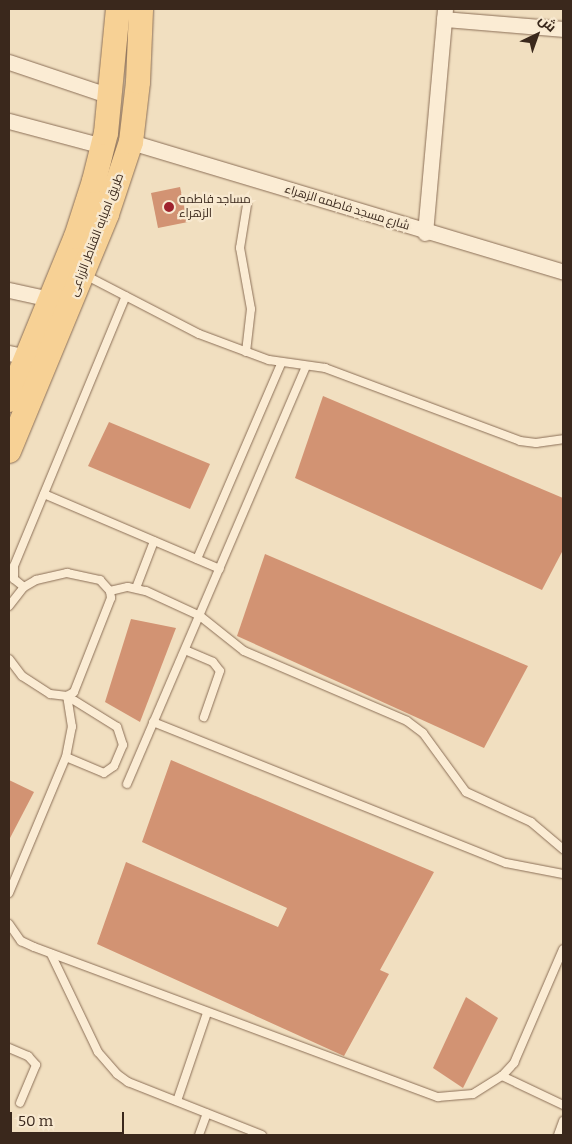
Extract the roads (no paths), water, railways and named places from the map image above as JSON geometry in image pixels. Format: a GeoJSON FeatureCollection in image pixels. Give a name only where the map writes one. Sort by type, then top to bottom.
{"type":"FeatureCollection","features":[{"type":"Feature","properties":{"kind":"main road","name":"طريق امبابه القناطر الزراعى"},"geometry":{"type":"LineString","coordinates":[[9,400],[17,355],[50,299],[76,237],[102,146],[110,96],[118,9]]}},
{"type":"Feature","properties":{"kind":"main road","name":"طريق امبابه القناطر الزراعى"},"geometry":{"type":"LineString","coordinates":[[9,451],[83,274],[131,142],[137,98],[141,9]]}},
{"type":"Feature","properties":{"kind":"street"},"geometry":{"type":"LineString","coordinates":[[425,233],[444,14],[563,29]]}},
{"type":"Feature","properties":{"kind":"street"},"geometry":{"type":"LineString","coordinates":[[9,62],[110,96]]}},
{"type":"Feature","properties":{"kind":"street"},"geometry":{"type":"LineString","coordinates":[[9,121],[102,146]]}},
{"type":"Feature","properties":{"kind":"street","name":"شارع مسجد فاطمه الزهراء"},"geometry":{"type":"LineString","coordinates":[[131,142],[425,233],[563,272]]}},
{"type":"Feature","properties":{"kind":"street"},"geometry":{"type":"LineString","coordinates":[[9,290],[50,299]]}},
{"type":"Feature","properties":{"kind":"lane"},"geometry":{"type":"LineString","coordinates":[[246,352],[251,309],[240,248],[247,205]]}},
{"type":"Feature","properties":{"kind":"lane"},"geometry":{"type":"LineString","coordinates":[[83,274],[199,334],[281,364],[324,368],[520,442],[536,443],[563,438]]}},
{"type":"Feature","properties":{"kind":"lane"},"geometry":{"type":"LineString","coordinates":[[24,587],[14,579],[14,566],[126,296]]}},
{"type":"Feature","properties":{"kind":"lane"},"geometry":{"type":"LineString","coordinates":[[197,559],[281,364]]}},
{"type":"Feature","properties":{"kind":"lane"},"geometry":{"type":"LineString","coordinates":[[127,784],[306,367]]}},
{"type":"Feature","properties":{"kind":"lane"},"geometry":{"type":"LineString","coordinates":[[44,494],[220,569]]}},
{"type":"Feature","properties":{"kind":"lane"},"geometry":{"type":"LineString","coordinates":[[136,588],[154,541]]}},
{"type":"Feature","properties":{"kind":"lane"},"geometry":{"type":"LineString","coordinates":[[9,606],[11,596],[24,587],[36,580],[67,572],[100,580],[110,590],[110,606],[78,686],[67,696],[58,697],[35,686],[9,659]]}},
{"type":"Feature","properties":{"kind":"lane"},"geometry":{"type":"LineString","coordinates":[[110,590],[136,588],[200,616],[244,650],[416,727],[466,792],[531,822],[563,848]]}},
{"type":"Feature","properties":{"kind":"lane"},"geometry":{"type":"LineString","coordinates":[[185,650],[213,662],[220,671],[204,717]]}},
{"type":"Feature","properties":{"kind":"lane"},"geometry":{"type":"LineString","coordinates":[[9,893],[66,757],[72,727],[67,696]]}},
{"type":"Feature","properties":{"kind":"lane"},"geometry":{"type":"LineString","coordinates":[[66,757],[104,773],[114,766],[123,745],[118,727],[67,696]]}},
{"type":"Feature","properties":{"kind":"lane"},"geometry":{"type":"LineString","coordinates":[[153,722],[506,863],[563,873]]}},
{"type":"Feature","properties":{"kind":"lane"},"geometry":{"type":"LineString","coordinates":[[10,929],[21,941],[51,954],[438,1098],[472,1094],[502,1076],[514,1063],[563,949]]}},
{"type":"Feature","properties":{"kind":"lane"},"geometry":{"type":"LineString","coordinates":[[51,954],[106,1063],[128,1082],[262,1135]]}},
{"type":"Feature","properties":{"kind":"lane"},"geometry":{"type":"LineString","coordinates":[[177,1101],[207,1013]]}},
{"type":"Feature","properties":{"kind":"lane"},"geometry":{"type":"LineString","coordinates":[[9,1048],[28,1056],[36,1065],[20,1103]]}},
{"type":"Feature","properties":{"kind":"lane"},"geometry":{"type":"LineString","coordinates":[[502,1076],[563,1104]]}},
{"type":"Feature","properties":{"kind":"lane"},"geometry":{"type":"LineString","coordinates":[[199,1135],[207,1114]]}},
{"type":"Feature","properties":{"kind":"lane"},"geometry":{"type":"LineString","coordinates":[[558,1135],[563,1121]]}},
{"type":"Feature","properties":{"kind":"place","name":"مساجد فاطمه الزهراء"},"geometry":{"type":"Point","coordinates":[169,207]}}]}
